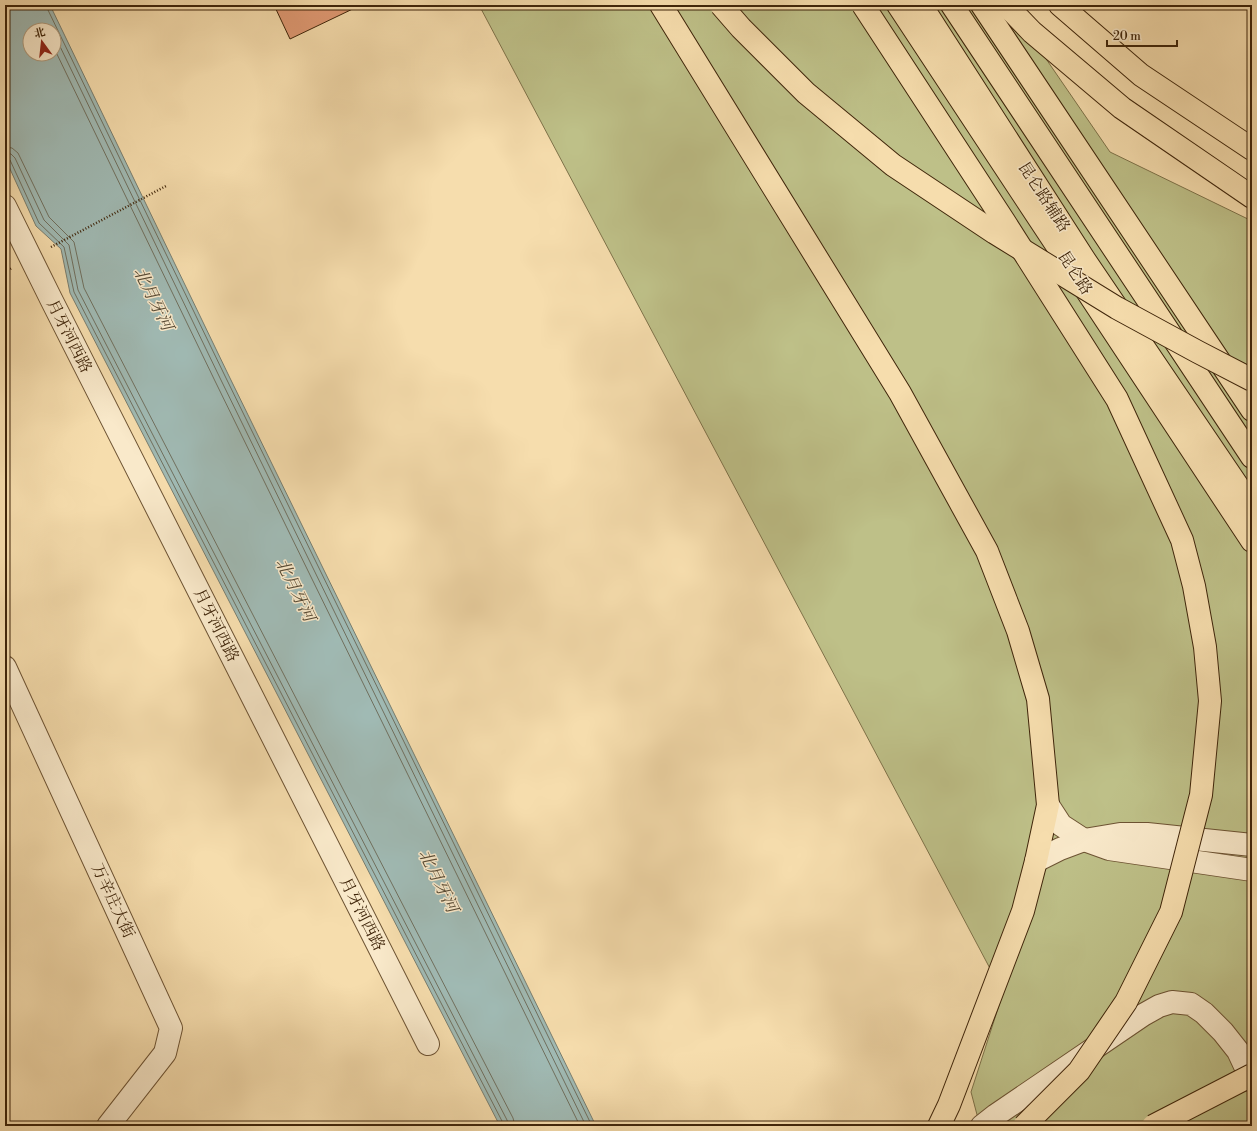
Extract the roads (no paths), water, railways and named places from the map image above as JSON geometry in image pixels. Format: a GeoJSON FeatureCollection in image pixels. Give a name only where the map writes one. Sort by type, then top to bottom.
{"type":"FeatureCollection","features":[{"type":"Feature","properties":{"kind":"main road"},"geometry":{"type":"LineString","coordinates":[[661,5],[900,393],[987,551],[1018,630],[1038,699],[1048,804],[1036,861],[1023,910],[949,1105],[939,1126]]}},
{"type":"Feature","properties":{"kind":"main road"},"geometry":{"type":"LineString","coordinates":[[721,5],[741,28],[806,93],[893,165],[995,233],[1117,308],[1252,380]]}},
{"type":"Feature","properties":{"kind":"main road"},"geometry":{"type":"LineString","coordinates":[[863,5],[1004,221],[1117,399],[1182,540],[1194,586],[1205,647],[1210,701],[1202,795],[1170,912],[1126,1002],[1079,1071],[1024,1126]]}},
{"type":"Feature","properties":{"kind":"main road","name":"昆仑路"},"geometry":{"type":"LineString","coordinates":[[898,5],[1252,541]]}},
{"type":"Feature","properties":{"kind":"main road","name":"昆仑路辅路"},"geometry":{"type":"LineString","coordinates":[[921,5],[1084,258],[1252,507]]}},
{"type":"Feature","properties":{"kind":"main road","name":"昆仑路辅路"},"geometry":{"type":"LineString","coordinates":[[934,5],[1095,253],[1252,486]]}},
{"type":"Feature","properties":{"kind":"main road"},"geometry":{"type":"LineString","coordinates":[[952,5],[1252,457]]}},
{"type":"Feature","properties":{"kind":"main road"},"geometry":{"type":"LineString","coordinates":[[982,5],[1252,410]]}},
{"type":"Feature","properties":{"kind":"main road"},"geometry":{"type":"LineString","coordinates":[[1006,5],[1032,32],[1122,108],[1252,197]]}},
{"type":"Feature","properties":{"kind":"main road"},"geometry":{"type":"LineString","coordinates":[[1060,5],[1141,75],[1252,149]]}},
{"type":"Feature","properties":{"kind":"main road"},"geometry":{"type":"LineString","coordinates":[[1153,1126],[1252,1076]]}},
{"type":"Feature","properties":{"kind":"street","name":"月牙河西路"},"geometry":{"type":"LineString","coordinates":[[5,206],[50,299],[428,1044]]}},
{"type":"Feature","properties":{"kind":"street","name":"万辛庄大街"},"geometry":{"type":"LineString","coordinates":[[5,667],[171,1028],[164,1052],[108,1126]]}},
{"type":"Feature","properties":{"kind":"street"},"geometry":{"type":"LineString","coordinates":[[1048,804],[1060,825],[1084,840],[1109,850],[1252,870]]}},
{"type":"Feature","properties":{"kind":"street"},"geometry":{"type":"LineString","coordinates":[[1036,861],[1060,849],[1084,840],[1120,834],[1147,834],[1252,845]]}},
{"type":"Feature","properties":{"kind":"street"},"geometry":{"type":"LineString","coordinates":[[982,1126],[1143,1015],[1160,1006],[1172,1002],[1191,1004],[1204,1013],[1223,1032],[1238,1051],[1252,1081]]}},
{"type":"Feature","properties":{"kind":"water","name":"北月牙河"},"geometry":{"type":"Polygon","coordinates":[[[5,5],[50,5],[58,22],[22,22],[22,62],[62,62],[62,30],[228,374],[596,1126],[500,1126],[70,293],[61,249],[36,226],[5,158],[5,5]]]}}]}
